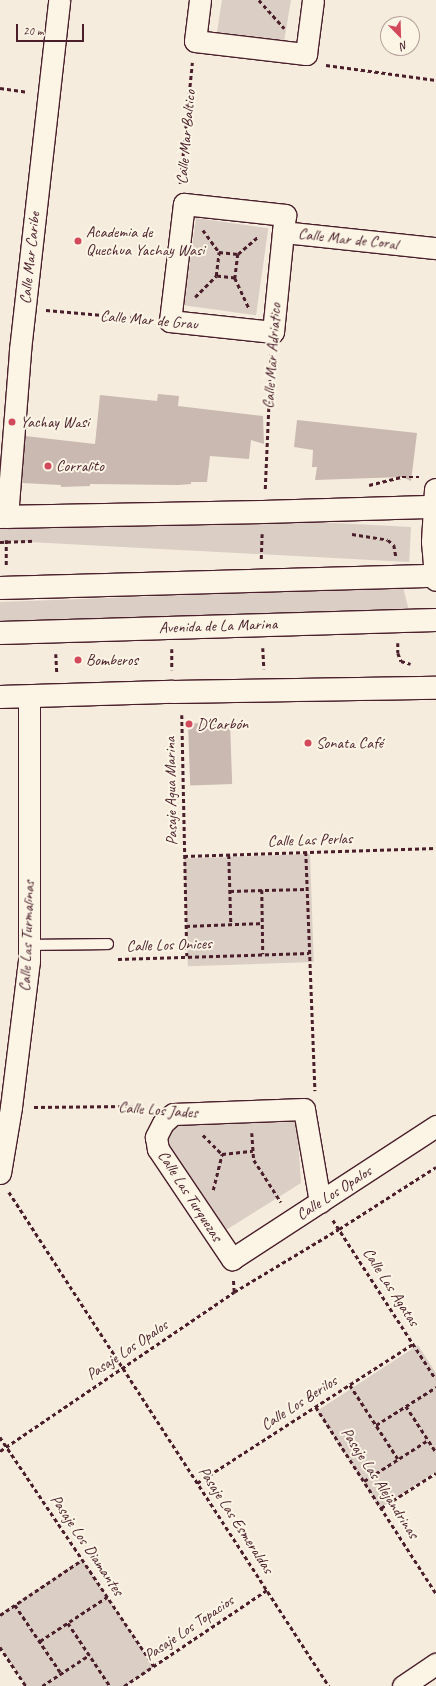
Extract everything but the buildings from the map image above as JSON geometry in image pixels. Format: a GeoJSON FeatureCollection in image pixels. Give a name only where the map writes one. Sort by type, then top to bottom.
{"type":"FeatureCollection","features":[{"type":"Feature","properties":{"kind":"main road"},"geometry":{"type":"LineString","coordinates":[[3,517],[263,512],[432,495],[433,542],[436,578],[3,588]]}},
{"type":"Feature","properties":{"kind":"main road","name":"Avenida de La Marina"},"geometry":{"type":"LineString","coordinates":[[0,633],[436,620]]}},
{"type":"Feature","properties":{"kind":"main road"},"geometry":{"type":"LineString","coordinates":[[0,697],[173,692],[436,688]]}},
{"type":"Feature","properties":{"kind":"street","name":"Calle Mar Caribe"},"geometry":{"type":"LineString","coordinates":[[3,517],[24,308],[60,0]]}},
{"type":"Feature","properties":{"kind":"street"},"geometry":{"type":"LineString","coordinates":[[200,0],[195,41],[306,54],[313,0]]}},
{"type":"Feature","properties":{"kind":"street","name":"Calle Mar de Coral"},"geometry":{"type":"LineString","coordinates":[[184,204],[285,215],[283,232],[436,248]]}},
{"type":"Feature","properties":{"kind":"street","name":"Calle Mar Baltico"},"geometry":{"type":"LineString","coordinates":[[170,321],[184,204]]}},
{"type":"Feature","properties":{"kind":"street","name":"Calle Mar Adriatico"},"geometry":{"type":"LineString","coordinates":[[266,331],[283,232]]}},
{"type":"Feature","properties":{"kind":"street","name":"Calle Mar de Grau"},"geometry":{"type":"LineString","coordinates":[[170,321],[266,331]]}},
{"type":"Feature","properties":{"kind":"street","name":"Calle Las Turmalinas"},"geometry":{"type":"LineString","coordinates":[[4,1182],[11,1107],[30,945],[29,697]]}},
{"type":"Feature","properties":{"kind":"street"},"geometry":{"type":"LineString","coordinates":[[304,1109],[320,1201]]}},
{"type":"Feature","properties":{"kind":"street","name":"Calle Los Jades"},"geometry":{"type":"LineString","coordinates":[[173,1114],[304,1109]]}},
{"type":"Feature","properties":{"kind":"street","name":"Calle Las Turquezas"},"geometry":{"type":"LineString","coordinates":[[173,1114],[163,1123],[156,1137],[158,1149],[232,1259]]}},
{"type":"Feature","properties":{"kind":"street","name":"Calle Los Opalos"},"geometry":{"type":"LineString","coordinates":[[232,1259],[436,1126]]}},
{"type":"Feature","properties":{"kind":"street"},"geometry":{"type":"LineString","coordinates":[[403,1686],[436,1664]]}},
{"type":"Feature","properties":{"kind":"lane"},"geometry":{"type":"LineString","coordinates":[[30,945],[108,944]]}},
{"type":"Feature","properties":{"kind":"path","name":"Calle Mar Baltico"},"geometry":{"type":"LineString","coordinates":[[184,204],[180,185],[195,41]]}},
{"type":"Feature","properties":{"kind":"path"},"geometry":{"type":"LineString","coordinates":[[306,54],[318,64],[436,80]]}},
{"type":"Feature","properties":{"kind":"path"},"geometry":{"type":"LineString","coordinates":[[0,88],[49,95]]}},
{"type":"Feature","properties":{"kind":"path"},"geometry":{"type":"LineString","coordinates":[[235,278],[216,276],[219,252],[238,254],[235,278],[266,331]]}},
{"type":"Feature","properties":{"kind":"path","name":"Calle Mar de Grau"},"geometry":{"type":"LineString","coordinates":[[24,308],[170,321]]}},
{"type":"Feature","properties":{"kind":"path","name":"Calle Mar Adriatico"},"geometry":{"type":"LineString","coordinates":[[265,481],[266,331]]}},
{"type":"Feature","properties":{"kind":"path"},"geometry":{"type":"LineString","coordinates":[[368,485],[402,477],[432,495]]}},
{"type":"Feature","properties":{"kind":"path"},"geometry":{"type":"LineString","coordinates":[[265,491],[272,490]]}},
{"type":"Feature","properties":{"kind":"path"},"geometry":{"type":"LineString","coordinates":[[3,517],[3,588]]}},
{"type":"Feature","properties":{"kind":"path","name":"Pasaje Agua Marina"},"geometry":{"type":"LineString","coordinates":[[171,628],[173,692],[182,707],[187,956]]}},
{"type":"Feature","properties":{"kind":"path"},"geometry":{"type":"LineString","coordinates":[[55,632],[58,696]]}},
{"type":"Feature","properties":{"kind":"path","name":"Calle Las Perlas"},"geometry":{"type":"LineString","coordinates":[[184,856],[436,848]]}},
{"type":"Feature","properties":{"kind":"path"},"geometry":{"type":"LineString","coordinates":[[304,1109],[315,1106],[306,852]]}},
{"type":"Feature","properties":{"kind":"path"},"geometry":{"type":"LineString","coordinates":[[229,854],[231,924]]}},
{"type":"Feature","properties":{"kind":"path"},"geometry":{"type":"LineString","coordinates":[[230,891],[307,889]]}},
{"type":"Feature","properties":{"kind":"path"},"geometry":{"type":"LineString","coordinates":[[262,890],[263,954]]}},
{"type":"Feature","properties":{"kind":"path"},"geometry":{"type":"LineString","coordinates":[[186,926],[263,923]]}},
{"type":"Feature","properties":{"kind":"path","name":"Calle Los Onices"},"geometry":{"type":"LineString","coordinates":[[116,959],[309,953]]}},
{"type":"Feature","properties":{"kind":"path","name":"Calle Los Jades"},"geometry":{"type":"LineString","coordinates":[[11,1107],[130,1106],[173,1114]]}},
{"type":"Feature","properties":{"kind":"path"},"geometry":{"type":"LineString","coordinates":[[206,1219],[222,1154],[253,1151],[254,1160],[292,1219]]}},
{"type":"Feature","properties":{"kind":"path"},"geometry":{"type":"LineString","coordinates":[[232,1259],[234,1292],[339,1229],[436,1167]]}},
{"type":"Feature","properties":{"kind":"path","name":"Pasaje Las Esmeraldas"},"geometry":{"type":"LineString","coordinates":[[4,1182],[197,1483],[330,1686]]}},
{"type":"Feature","properties":{"kind":"path","name":"Calle Las Agatas"},"geometry":{"type":"LineString","coordinates":[[320,1201],[436,1379]]}},
{"type":"Feature","properties":{"kind":"path","name":"Pasaje Los Opalos"},"geometry":{"type":"LineString","coordinates":[[0,1451],[234,1292]]}},
{"type":"Feature","properties":{"kind":"path","name":"Calle Los Berilos"},"geometry":{"type":"LineString","coordinates":[[197,1483],[413,1344]]}},
{"type":"Feature","properties":{"kind":"path"},"geometry":{"type":"LineString","coordinates":[[350,1385],[398,1459]]}},
{"type":"Feature","properties":{"kind":"path"},"geometry":{"type":"LineString","coordinates":[[376,1425],[436,1387]]}},
{"type":"Feature","properties":{"kind":"path"},"geometry":{"type":"LineString","coordinates":[[406,1406],[436,1452]]}},
{"type":"Feature","properties":{"kind":"path","name":"Pasaje Las Alejandrinas"},"geometry":{"type":"LineString","coordinates":[[316,1407],[436,1593]]}},
{"type":"Feature","properties":{"kind":"path","name":"Pasaje Los Diamantes"},"geometry":{"type":"LineString","coordinates":[[0,1437],[154,1666]]}},
{"type":"Feature","properties":{"kind":"path"},"geometry":{"type":"LineString","coordinates":[[364,1481],[428,1440]]}},
{"type":"Feature","properties":{"kind":"path"},"geometry":{"type":"LineString","coordinates":[[381,1508],[436,1473]]}},
{"type":"Feature","properties":{"kind":"path"},"geometry":{"type":"LineString","coordinates":[[0,1615],[82,1560]]}},
{"type":"Feature","properties":{"kind":"path","name":"Pasaje Los Topacios"},"geometry":{"type":"LineString","coordinates":[[124,1686],[267,1590]]}},
{"type":"Feature","properties":{"kind":"path"},"geometry":{"type":"LineString","coordinates":[[40,1641],[107,1597]]}},
{"type":"Feature","properties":{"kind":"path"},"geometry":{"type":"LineString","coordinates":[[15,1605],[61,1673]]}},
{"type":"Feature","properties":{"kind":"path"},"geometry":{"type":"LineString","coordinates":[[68,1623],[110,1686]]}},
{"type":"Feature","properties":{"kind":"path"},"geometry":{"type":"LineString","coordinates":[[0,1647],[26,1686]]}},
{"type":"Feature","properties":{"kind":"path"},"geometry":{"type":"LineString","coordinates":[[42,1686],[89,1655]]}},
{"type":"Feature","properties":{"kind":"shaded area"},"geometry":{"type":"Polygon","coordinates":[[[222,0],[291,0],[284,42],[217,32],[222,0]]]}},
{"type":"Feature","properties":{"kind":"shaded area"},"geometry":{"type":"Polygon","coordinates":[[[196,218],[268,228],[256,315],[184,305],[196,218]]]}},
{"type":"Feature","properties":{"kind":"shaded area"},"geometry":{"type":"Polygon","coordinates":[[[1,505],[411,527],[409,562],[0,541],[1,505]]]}},
{"type":"Feature","properties":{"kind":"shaded area"},"geometry":{"type":"Polygon","coordinates":[[[403,587],[409,611],[0,622],[0,602],[403,587]]]}},
{"type":"Feature","properties":{"kind":"shaded area"},"geometry":{"type":"Polygon","coordinates":[[[310,854],[314,962],[188,966],[184,858],[310,854]]]}},
{"type":"Feature","properties":{"kind":"shaded area"},"geometry":{"type":"Polygon","coordinates":[[[297,1122],[301,1183],[226,1230],[166,1142],[174,1124],[297,1122]]]}},
{"type":"Feature","properties":{"kind":"shaded area"},"geometry":{"type":"Polygon","coordinates":[[[418,1345],[436,1373],[436,1472],[380,1508],[317,1411],[418,1345]]]}},
{"type":"Feature","properties":{"kind":"shaded area"},"geometry":{"type":"Polygon","coordinates":[[[82,1559],[154,1667],[126,1686],[26,1686],[0,1647],[0,1614],[82,1559]]]}},
{"type":"Feature","properties":{"kind":"place","name":"Academia de Quechua Yachay Wasi"},"geometry":{"type":"Point","coordinates":[78,241]}},
{"type":"Feature","properties":{"kind":"place","name":"Yachay Wasi"},"geometry":{"type":"Point","coordinates":[12,422]}},
{"type":"Feature","properties":{"kind":"place","name":"Corralito"},"geometry":{"type":"Point","coordinates":[48,466]}},
{"type":"Feature","properties":{"kind":"place","name":"Bomberos"},"geometry":{"type":"Point","coordinates":[78,660]}},
{"type":"Feature","properties":{"kind":"place","name":"D'Carbón"},"geometry":{"type":"Point","coordinates":[189,724]}},
{"type":"Feature","properties":{"kind":"place","name":"Sonata Café"},"geometry":{"type":"Point","coordinates":[308,743]}}]}
